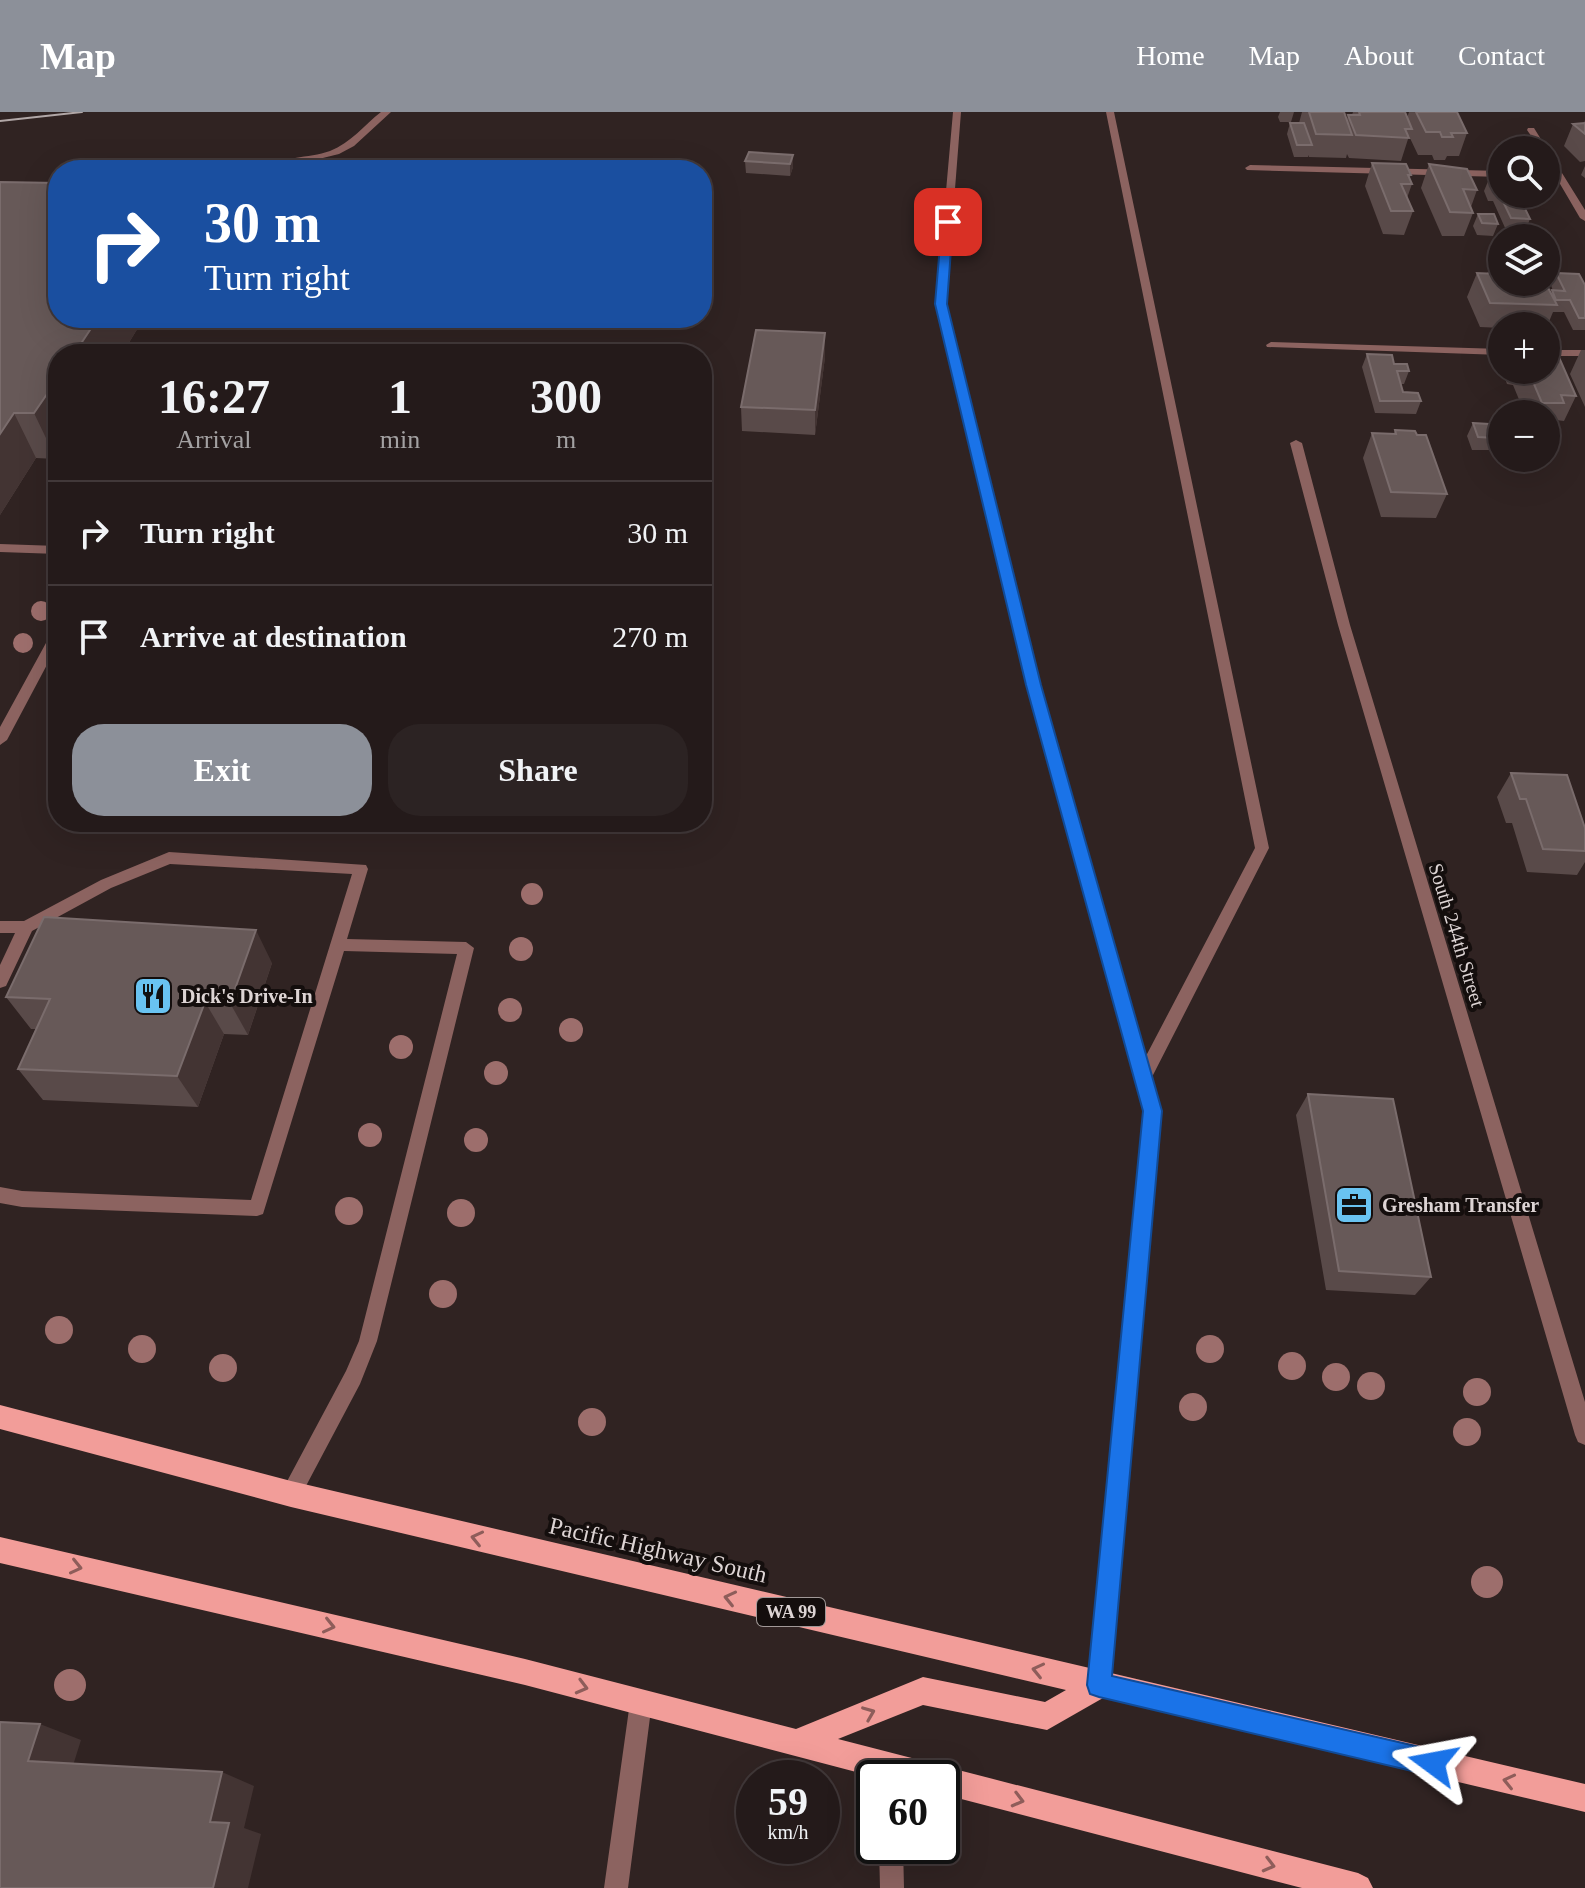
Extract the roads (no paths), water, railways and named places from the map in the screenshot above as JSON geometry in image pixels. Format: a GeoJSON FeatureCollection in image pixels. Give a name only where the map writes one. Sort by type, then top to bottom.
{"type":"FeatureCollection","features":[{"type":"Feature","properties":{"kind":"main road","name":"Pacific Highway South"},"geometry":{"type":"LineString","coordinates":[[0,1417],[291,1494],[1585,1798]]}},
{"type":"Feature","properties":{"kind":"main road"},"geometry":{"type":"LineString","coordinates":[[0,1550],[525,1672],[797,1742],[856,1761]]}},
{"type":"Feature","properties":{"kind":"main road"},"geometry":{"type":"LineString","coordinates":[[797,1742],[923,1691],[1047,1716],[1099,1685]]}},
{"type":"Feature","properties":{"kind":"main road"},"geometry":{"type":"LineString","coordinates":[[960,1785],[1358,1888]]}},
{"type":"Feature","properties":{"kind":"street"},"geometry":{"type":"LineString","coordinates":[[303,160],[346,148],[387,112]]}},
{"type":"Feature","properties":{"kind":"street"},"geometry":{"type":"LineString","coordinates":[[957,112],[941,304],[1034,685],[1153,1111],[1099,1685]]}},
{"type":"Feature","properties":{"kind":"street"},"geometry":{"type":"LineString","coordinates":[[1110,112],[1262,848],[1143,1078]]}},
{"type":"Feature","properties":{"kind":"street"},"geometry":{"type":"LineString","coordinates":[[1531,130],[1535,136]]}},
{"type":"Feature","properties":{"kind":"street"},"geometry":{"type":"LineString","coordinates":[[1250,168],[1488,174]]}},
{"type":"Feature","properties":{"kind":"street"},"geometry":{"type":"LineString","coordinates":[[1561,175],[1585,218]]}},
{"type":"Feature","properties":{"kind":"street"},"geometry":{"type":"LineString","coordinates":[[1271,345],[1488,352]]}},
{"type":"Feature","properties":{"kind":"street"},"geometry":{"type":"LineString","coordinates":[[1560,353],[1585,353]]}},
{"type":"Feature","properties":{"kind":"street","name":"South 244th Street"},"geometry":{"type":"LineString","coordinates":[[1296,443],[1344,625],[1585,1435]]}},
{"type":"Feature","properties":{"kind":"street"},"geometry":{"type":"LineString","coordinates":[[0,548],[48,550]]}},
{"type":"Feature","properties":{"kind":"street"},"geometry":{"type":"LineString","coordinates":[[0,740],[48,651]]}},
{"type":"Feature","properties":{"kind":"street"},"geometry":{"type":"LineString","coordinates":[[0,927],[26,927],[106,884],[169,858],[361,869],[257,1208],[22,1199],[0,1195]]}},
{"type":"Feature","properties":{"kind":"street"},"geometry":{"type":"LineString","coordinates":[[0,982],[26,927]]}},
{"type":"Feature","properties":{"kind":"street"},"geometry":{"type":"LineString","coordinates":[[291,1494],[353,1377],[368,1341],[466,948],[337,945]]}},
{"type":"Feature","properties":{"kind":"street"},"geometry":{"type":"LineString","coordinates":[[616,1888],[641,1702]]}},
{"type":"Feature","properties":{"kind":"street"},"geometry":{"type":"LineString","coordinates":[[891,1864],[892,1888]]}},
{"type":"Feature","properties":{"kind":"tram line"},"geometry":{"type":"LineString","coordinates":[[0,121],[82,112]]}},
{"type":"Feature","properties":{"kind":"place","name":"Dick's Drive-In"},"geometry":{"type":"Point","coordinates":[153,996]}},
{"type":"Feature","properties":{"kind":"place","name":"Gresham Transfer"},"geometry":{"type":"Point","coordinates":[1354,1205]}}]}
